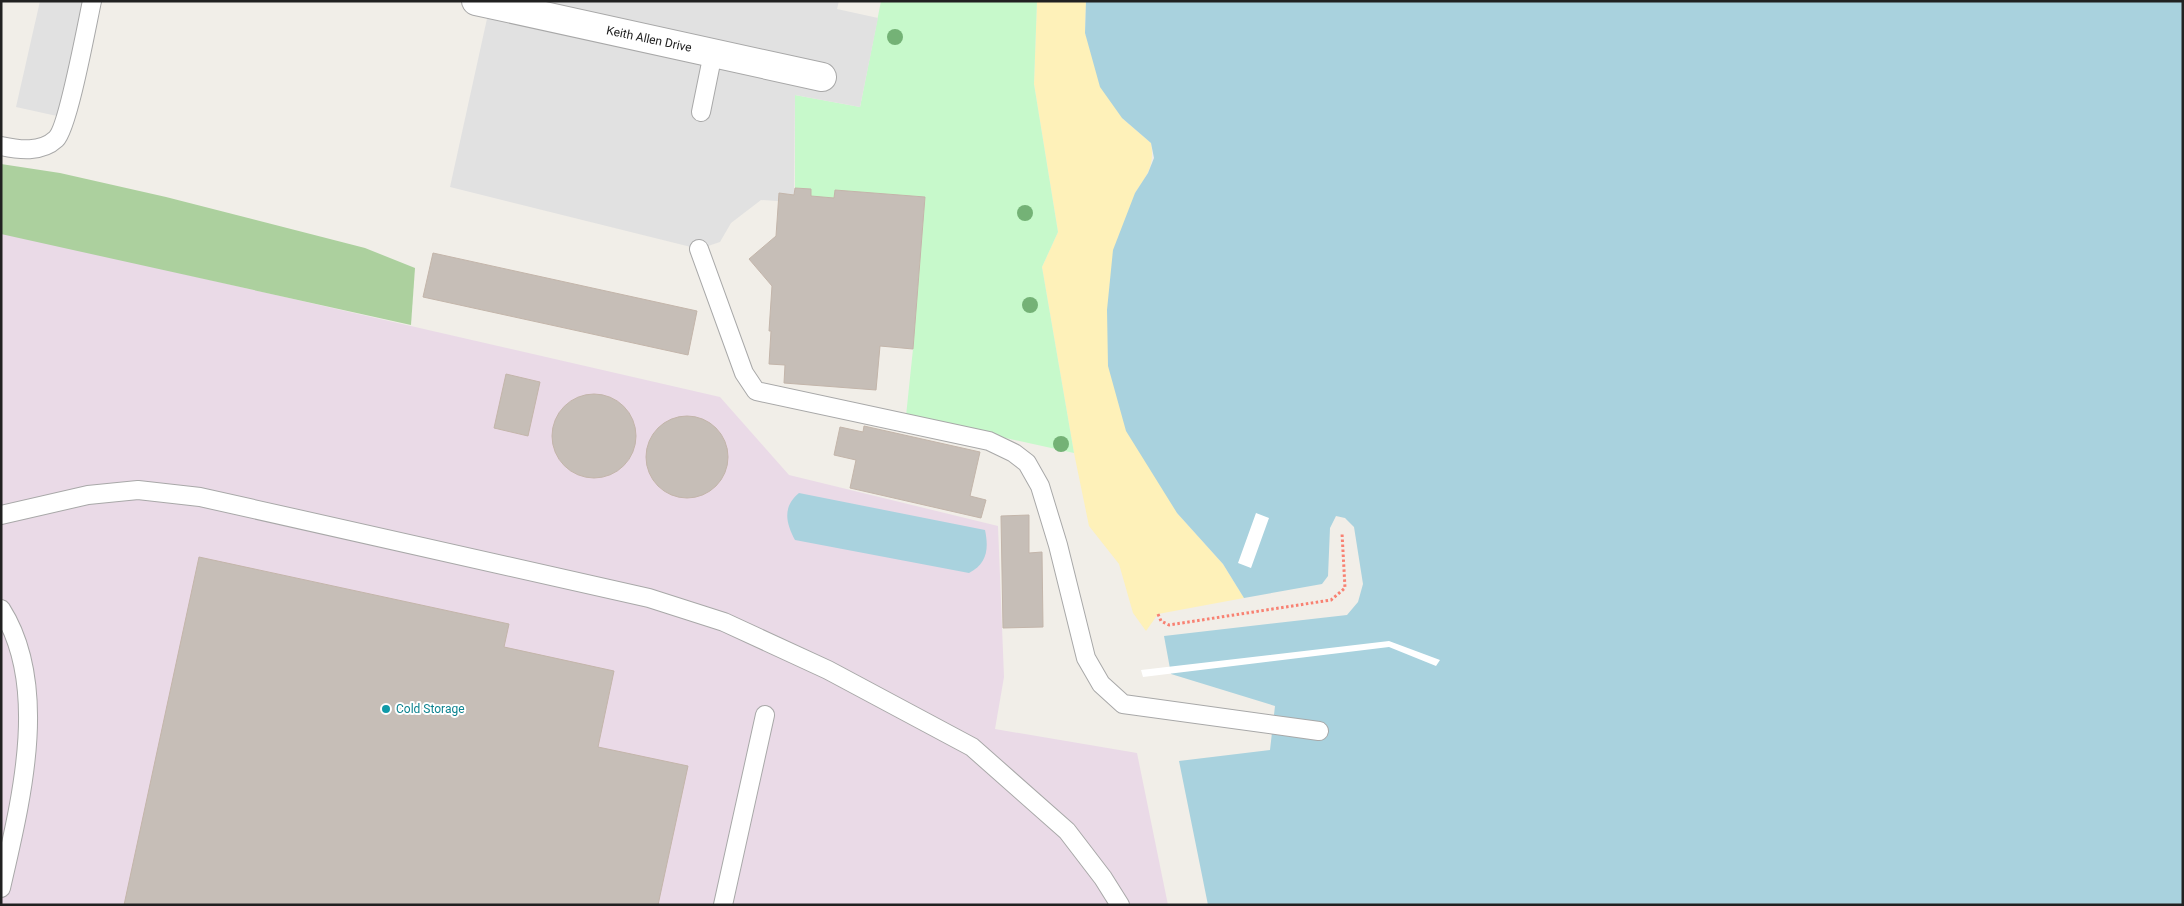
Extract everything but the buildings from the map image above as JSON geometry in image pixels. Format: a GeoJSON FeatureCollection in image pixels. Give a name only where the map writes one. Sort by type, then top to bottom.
{"type":"FeatureCollection","features":[{"type":"Feature","properties":{"kind":"street","name":"Keith Allen Drive"},"geometry":{"type":"LineString","coordinates":[[476,1],[822,77]]}},
{"type":"Feature","properties":{"kind":"lane"},"geometry":{"type":"LineString","coordinates":[[1,146],[16,149],[39,149],[57,139],[66,118],[92,1]]}},
{"type":"Feature","properties":{"kind":"lane"},"geometry":{"type":"LineString","coordinates":[[700,112],[713,53]]}},
{"type":"Feature","properties":{"kind":"lane"},"geometry":{"type":"LineString","coordinates":[[699,249],[744,373],[756,391],[989,441],[1014,453],[1027,463],[1040,486],[1058,545],[1086,658],[1101,684],[1123,704],[1319,731]]}},
{"type":"Feature","properties":{"kind":"lane"},"geometry":{"type":"LineString","coordinates":[[1,515],[88,495],[138,490],[200,496],[649,598],[724,622],[828,670],[972,747],[1067,831],[1103,878],[1120,905]]}},
{"type":"Feature","properties":{"kind":"lane"},"geometry":{"type":"LineString","coordinates":[[1,609],[13,627],[28,688],[28,753],[16,824],[1,888]]}},
{"type":"Feature","properties":{"kind":"lane"},"geometry":{"type":"LineString","coordinates":[[722,905],[765,715]]}},
{"type":"Feature","properties":{"kind":"path"},"geometry":{"type":"LineString","coordinates":[[1158,614],[1161,621],[1169,625],[1332,600],[1345,588],[1342,533]]}},
{"type":"Feature","properties":{"kind":"shaded area"},"geometry":{"type":"Polygon","coordinates":[[[40,1],[92,1],[66,118],[16,107],[40,1]]]}},
{"type":"Feature","properties":{"kind":"shaded area"},"geometry":{"type":"Polygon","coordinates":[[[476,1],[839,1],[837,9],[878,18],[860,107],[795,95],[794,195],[780,193],[778,201],[761,200],[731,223],[720,242],[699,249],[450,187],[490,5],[476,1]]]}},
{"type":"Feature","properties":{"kind":"shaded area"},"geometry":{"type":"Polygon","coordinates":[[[1,232],[720,397],[789,475],[998,526],[1004,677],[995,729],[1137,753],[1168,905],[1,905],[1,232]]]}},
{"type":"Feature","properties":{"kind":"green space"},"geometry":{"type":"Polygon","coordinates":[[[881,1],[1037,1],[1034,84],[1058,232],[1042,267],[1074,453],[906,416],[925,197],[835,190],[834,198],[811,196],[811,189],[795,188],[795,95],[860,107],[881,1]]]}},
{"type":"Feature","properties":{"kind":"green space"},"geometry":{"type":"Polygon","coordinates":[[[1,164],[60,173],[166,197],[365,248],[415,268],[411,325],[1,234],[1,164]]]}},
{"type":"Feature","properties":{"kind":"sand"},"geometry":{"type":"Polygon","coordinates":[[[1037,1],[1086,1],[1085,33],[1122,118],[1151,143],[1151,164],[1135,193],[1177,513],[1223,564],[1244,598],[1158,614],[1146,631],[1133,613],[1119,564],[1089,526],[1074,453],[1042,267],[1058,232],[1034,84],[1037,1]]]}},
{"type":"Feature","properties":{"kind":"water"},"geometry":{"type":"Polygon","coordinates":[[[1086,1],[2183,1],[2183,905],[1208,905],[1179,761],[1270,750],[1275,706],[1171,674],[1164,636],[1347,615],[1358,602],[1363,584],[1354,527],[1345,518],[1336,516],[1330,528],[1328,576],[1322,584],[1244,598],[1223,564],[1177,513],[1126,431],[1108,366],[1107,310],[1113,250],[1135,193],[1148,173],[1154,158],[1151,143],[1122,118],[1100,87],[1085,33],[1086,1]]]}},
{"type":"Feature","properties":{"kind":"water"},"geometry":{"type":"Polygon","coordinates":[[[799,493],[985,530],[987,543],[985,555],[980,565],[969,573],[795,540],[789,527],[787,515],[790,504],[799,493]]]}},
{"type":"Feature","properties":{"kind":"pier"},"geometry":{"type":"Polygon","coordinates":[[[1256,513],[1269,518],[1251,568],[1238,563],[1256,513]]]}},
{"type":"Feature","properties":{"kind":"pier"},"geometry":{"type":"Polygon","coordinates":[[[1389,641],[1440,660],[1436,666],[1389,647],[1143,677],[1141,670],[1389,641]]]}},
{"type":"Feature","properties":{"kind":"place","name":"Cold Storage"},"geometry":{"type":"Point","coordinates":[386,709]}}]}
